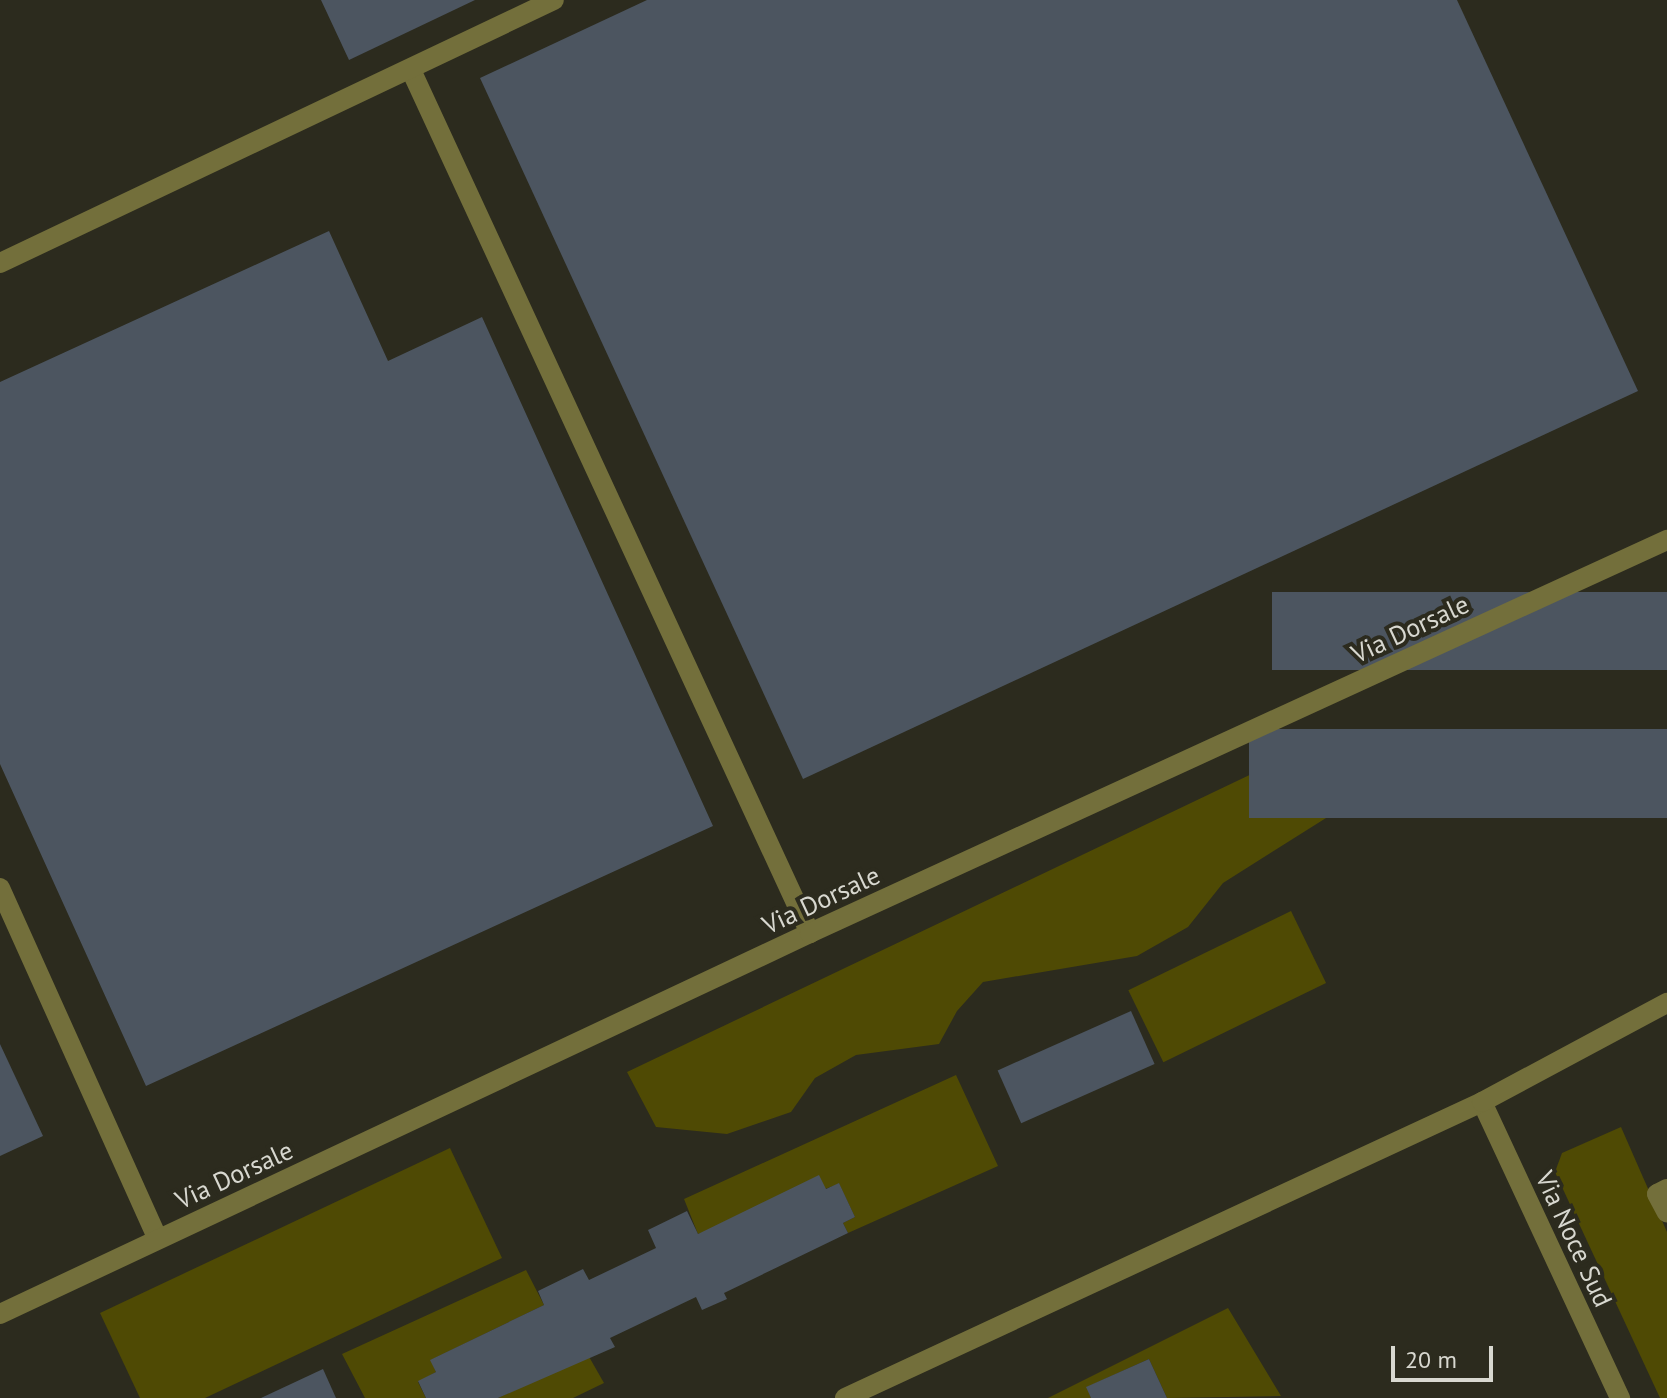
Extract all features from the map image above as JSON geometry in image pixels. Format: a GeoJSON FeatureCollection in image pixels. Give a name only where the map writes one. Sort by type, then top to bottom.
{"type":"FeatureCollection","features":[{"type":"Feature","properties":{"kind":"street"},"geometry":{"type":"LineString","coordinates":[[0,263],[554,0]]}},
{"type":"Feature","properties":{"kind":"street"},"geometry":{"type":"LineString","coordinates":[[411,70],[810,933]]}},
{"type":"Feature","properties":{"kind":"street","name":"Via Dorsale"},"geometry":{"type":"LineString","coordinates":[[0,1314],[810,933],[1667,540]]}},
{"type":"Feature","properties":{"kind":"street"},"geometry":{"type":"LineString","coordinates":[[0,888],[158,1239]]}},
{"type":"Feature","properties":{"kind":"street"},"geometry":{"type":"LineString","coordinates":[[845,1398],[1482,1102],[1667,1003]]}},
{"type":"Feature","properties":{"kind":"street","name":"Via Noce Sud"},"geometry":{"type":"LineString","coordinates":[[1482,1102],[1620,1398]]}},
{"type":"Feature","properties":{"kind":"street"},"geometry":{"type":"LineString","coordinates":[[1667,1189],[1657,1194],[1667,1213]]}},
{"type":"Feature","properties":{"kind":"shaded area"},"geometry":{"type":"Polygon","coordinates":[[[1304,749],[1334,813],[1223,883],[1188,927],[1137,956],[983,982],[957,1011],[939,1044],[856,1055],[815,1078],[791,1112],[727,1134],[656,1127],[627,1072],[1304,749]]]}},
{"type":"Feature","properties":{"kind":"shaded area"},"geometry":{"type":"Polygon","coordinates":[[[1291,911],[1326,983],[1163,1062],[1128,990],[1291,911]]]}},
{"type":"Feature","properties":{"kind":"shaded area"},"geometry":{"type":"Polygon","coordinates":[[[956,1075],[998,1166],[848,1233],[843,1223],[855,1217],[839,1184],[698,1234],[684,1199],[956,1075]]]}},
{"type":"Feature","properties":{"kind":"shaded area"},"geometry":{"type":"Polygon","coordinates":[[[1621,1127],[1667,1232],[1667,1398],[1660,1398],[1555,1172],[1562,1153],[1621,1127]]]}},
{"type":"Feature","properties":{"kind":"shaded area"},"geometry":{"type":"Polygon","coordinates":[[[450,1148],[502,1258],[205,1398],[140,1398],[100,1313],[450,1148]]]}},
{"type":"Feature","properties":{"kind":"shaded area"},"geometry":{"type":"Polygon","coordinates":[[[526,1270],[544,1305],[431,1360],[436,1372],[418,1382],[426,1398],[365,1398],[342,1354],[526,1270]]]}},
{"type":"Feature","properties":{"kind":"shaded area"},"geometry":{"type":"Polygon","coordinates":[[[1228,1308],[1281,1396],[1167,1398],[1149,1359],[1087,1387],[1091,1398],[1048,1398],[1228,1308]]]}},
{"type":"Feature","properties":{"kind":"shaded area"},"geometry":{"type":"Polygon","coordinates":[[[588,1355],[604,1383],[573,1398],[498,1398],[588,1355]]]}},
{"type":"Feature","properties":{"kind":"building"},"geometry":{"type":"Polygon","coordinates":[[[321,0],[475,0],[349,60],[321,0]]]}},
{"type":"Feature","properties":{"kind":"building"},"geometry":{"type":"Polygon","coordinates":[[[647,0],[1457,0],[1638,391],[803,779],[480,78],[647,0]]]}},
{"type":"Feature","properties":{"kind":"building"},"geometry":{"type":"Polygon","coordinates":[[[329,231],[388,361],[482,317],[713,826],[146,1086],[0,764],[0,382],[329,231]]]}},
{"type":"Feature","properties":{"kind":"building"},"geometry":{"type":"Polygon","coordinates":[[[1272,592],[1667,592],[1667,670],[1272,670],[1272,592]]]}},
{"type":"Feature","properties":{"kind":"building"},"geometry":{"type":"Polygon","coordinates":[[[1249,729],[1667,729],[1667,818],[1249,818],[1249,729]]]}},
{"type":"Feature","properties":{"kind":"building"},"geometry":{"type":"Polygon","coordinates":[[[1131,1011],[1155,1064],[1021,1123],[998,1070],[1131,1011]]]}},
{"type":"Feature","properties":{"kind":"building"},"geometry":{"type":"Polygon","coordinates":[[[0,1044],[43,1136],[0,1156],[0,1044]]]}},
{"type":"Feature","properties":{"kind":"building"},"geometry":{"type":"Polygon","coordinates":[[[819,1175],[826,1189],[839,1183],[855,1217],[843,1223],[848,1233],[724,1293],[727,1299],[702,1310],[696,1297],[610,1338],[615,1347],[498,1398],[426,1398],[418,1381],[436,1372],[430,1360],[544,1305],[538,1291],[583,1269],[589,1280],[656,1248],[648,1230],[687,1211],[698,1234],[819,1175]]]}},
{"type":"Feature","properties":{"kind":"building"},"geometry":{"type":"Polygon","coordinates":[[[1149,1359],[1167,1398],[1091,1398],[1086,1387],[1149,1359]]]}},
{"type":"Feature","properties":{"kind":"building"},"geometry":{"type":"Polygon","coordinates":[[[323,1369],[336,1398],[261,1398],[323,1369]]]}}]}
